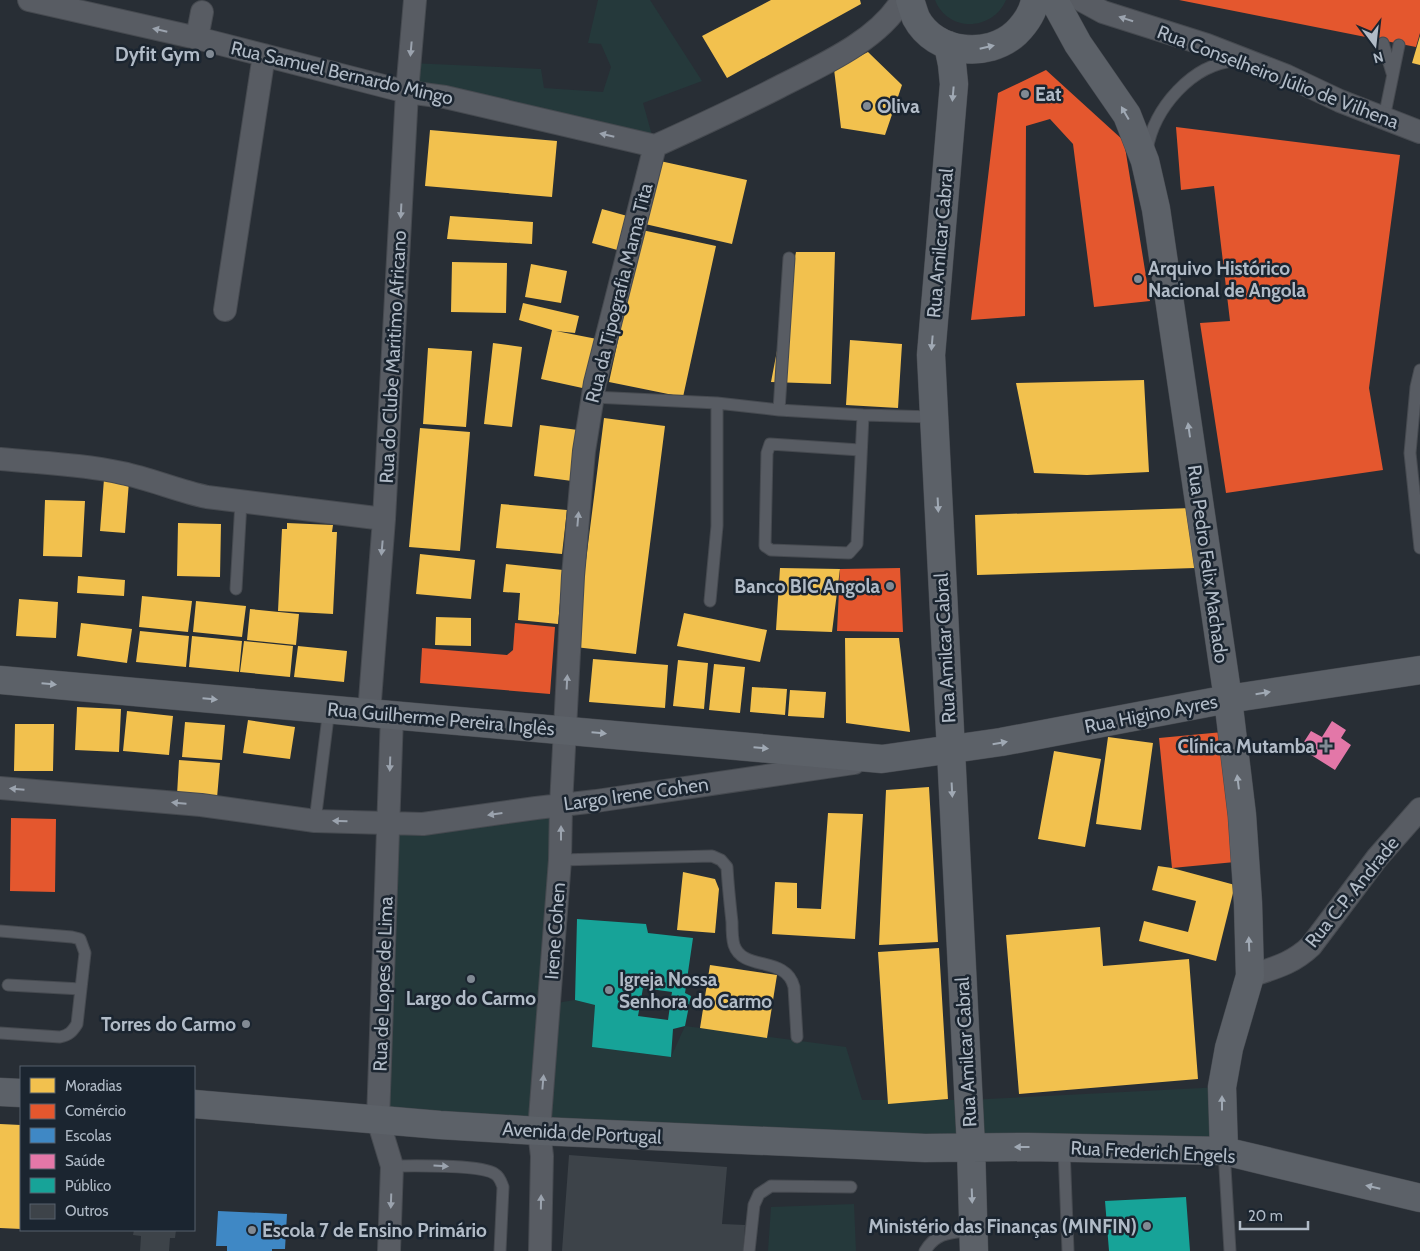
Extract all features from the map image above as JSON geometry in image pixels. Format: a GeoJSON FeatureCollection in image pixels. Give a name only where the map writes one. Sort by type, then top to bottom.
{"type":"FeatureCollection","features":[{"type":"Feature","properties":{"kind":"street","name":"Rua Samuel Bernardo Mingo"},"geometry":{"type":"LineString","coordinates":[[29,0],[197,38],[407,92],[445,97],[655,146]]}},
{"type":"Feature","properties":{"kind":"street","name":"Rua do Clube Maritimo Africano"},"geometry":{"type":"LineString","coordinates":[[381,714],[384,519],[407,92],[415,0]]}},
{"type":"Feature","properties":{"kind":"street"},"geometry":{"type":"LineString","coordinates":[[655,146],[718,118],[838,57],[871,33],[894,13],[902,0]]}},
{"type":"Feature","properties":{"kind":"street"},"geometry":{"type":"LineString","coordinates":[[910,0],[917,19],[939,40]]}},
{"type":"Feature","properties":{"kind":"street"},"geometry":{"type":"LineString","coordinates":[[871,33],[892,27],[912,28],[968,50],[988,48],[1008,40],[1024,25],[1035,0]]}},
{"type":"Feature","properties":{"kind":"street","name":"Rua Pedro Felix Machado"},"geometry":{"type":"LineString","coordinates":[[1054,0],[1078,44],[1127,115],[1145,161],[1156,209],[1228,699],[1242,815],[1248,904],[1250,976],[1229,1048],[1222,1087],[1224,1152]]}},
{"type":"Feature","properties":{"kind":"street","name":"Rua Conselheiro Júlio de Vilhena"},"geometry":{"type":"LineString","coordinates":[[1081,0],[1103,12],[1207,45],[1247,60],[1340,101],[1420,132]]}},
{"type":"Feature","properties":{"kind":"street"},"geometry":{"type":"LineString","coordinates":[[197,38],[202,12]]}},
{"type":"Feature","properties":{"kind":"street","name":"Rua Amilcar Cabral"},"geometry":{"type":"LineString","coordinates":[[939,40],[952,64],[954,84],[931,355],[971,1147],[973,1241]]}},
{"type":"Feature","properties":{"kind":"street"},"geometry":{"type":"LineString","coordinates":[[225,310],[264,55]]}},
{"type":"Feature","properties":{"kind":"street","name":"Rua da Tipografia Mama Tita"},"geometry":{"type":"LineString","coordinates":[[564,730],[573,576],[584,451],[593,397],[655,146]]}},
{"type":"Feature","properties":{"kind":"street"},"geometry":{"type":"LineString","coordinates":[[0,460],[80,467],[122,473],[183,492],[241,502],[384,519]]}},
{"type":"Feature","properties":{"kind":"street","name":"Rua Higino Ayres"},"geometry":{"type":"LineString","coordinates":[[882,759],[950,751],[1228,699],[1420,670]]}},
{"type":"Feature","properties":{"kind":"street","name":"Rua Guilherme Pereira Inglês"},"geometry":{"type":"LineString","coordinates":[[0,680],[882,759]]}},
{"type":"Feature","properties":{"kind":"street","name":"Rua de Lopes de Lima"},"geometry":{"type":"LineString","coordinates":[[381,714],[389,823],[378,1120],[392,1166],[389,1251]]}},
{"type":"Feature","properties":{"kind":"street","name":"Irene Cohen"},"geometry":{"type":"LineString","coordinates":[[540,1251],[542,1156],[539,1131],[560,860],[564,730]]}},
{"type":"Feature","properties":{"kind":"street","name":"Largo Irene Cohen"},"geometry":{"type":"LineString","coordinates":[[0,788],[201,805],[315,821],[423,824],[882,759]]}},
{"type":"Feature","properties":{"kind":"street","name":"Rua C.P. Andrade"},"geometry":{"type":"LineString","coordinates":[[1250,976],[1299,957],[1311,946],[1377,858],[1420,809]]}},
{"type":"Feature","properties":{"kind":"street"},"geometry":{"type":"LineString","coordinates":[[0,1092],[20,1093]]}},
{"type":"Feature","properties":{"kind":"street","name":"Avenida de Portugal"},"geometry":{"type":"LineString","coordinates":[[195,1104],[440,1125],[539,1131],[925,1148],[971,1147]]}},
{"type":"Feature","properties":{"kind":"street","name":"Rua Frederich Engels"},"geometry":{"type":"LineString","coordinates":[[971,1147],[1224,1152],[1420,1198]]}},
{"type":"Feature","properties":{"kind":"lane"},"geometry":{"type":"LineString","coordinates":[[1383,43],[1393,74]]}},
{"type":"Feature","properties":{"kind":"lane"},"geometry":{"type":"LineString","coordinates":[[1384,118],[1399,45]]}},
{"type":"Feature","properties":{"kind":"lane"},"geometry":{"type":"LineString","coordinates":[[1145,161],[1148,142],[1155,124],[1164,109],[1185,84],[1205,69],[1226,62],[1247,60]]}},
{"type":"Feature","properties":{"kind":"lane"},"geometry":{"type":"LineString","coordinates":[[779,410],[789,258]]}},
{"type":"Feature","properties":{"kind":"lane"},"geometry":{"type":"LineString","coordinates":[[1420,370],[1416,387],[1410,453],[1420,548]]}},
{"type":"Feature","properties":{"kind":"lane"},"geometry":{"type":"LineString","coordinates":[[593,397],[717,403],[779,410],[863,415],[934,417]]}},
{"type":"Feature","properties":{"kind":"lane"},"geometry":{"type":"LineString","coordinates":[[710,601],[717,526],[717,403]]}},
{"type":"Feature","properties":{"kind":"lane"},"geometry":{"type":"LineString","coordinates":[[860,450],[770,444],[767,453],[765,546],[771,550],[849,552],[857,544],[863,415]]}},
{"type":"Feature","properties":{"kind":"lane"},"geometry":{"type":"LineString","coordinates":[[236,589],[241,502]]}},
{"type":"Feature","properties":{"kind":"lane"},"geometry":{"type":"LineString","coordinates":[[315,821],[329,709]]}},
{"type":"Feature","properties":{"kind":"lane"},"geometry":{"type":"LineString","coordinates":[[560,860],[712,856],[721,860],[726,867],[734,945],[743,956],[781,969],[792,978],[797,1037]]}},
{"type":"Feature","properties":{"kind":"lane"},"geometry":{"type":"LineString","coordinates":[[0,931],[72,936],[80,939],[85,953],[77,1024],[68,1035],[60,1037],[0,1033]]}},
{"type":"Feature","properties":{"kind":"lane"},"geometry":{"type":"LineString","coordinates":[[8,985],[81,989]]}},
{"type":"Feature","properties":{"kind":"lane"},"geometry":{"type":"LineString","coordinates":[[1064,1148],[1068,1251]]}},
{"type":"Feature","properties":{"kind":"lane"},"geometry":{"type":"LineString","coordinates":[[1224,1152],[1230,1251]]}},
{"type":"Feature","properties":{"kind":"lane"},"geometry":{"type":"LineString","coordinates":[[392,1166],[483,1169],[494,1173],[500,1178],[503,1187],[500,1251]]}},
{"type":"Feature","properties":{"kind":"lane"},"geometry":{"type":"LineString","coordinates":[[749,1251],[754,1205],[759,1194],[772,1186],[851,1187]]}},
{"type":"Feature","properties":{"kind":"lane"},"geometry":{"type":"LineString","coordinates":[[925,1251],[941,1234],[973,1241]]}},
{"type":"Feature","properties":{"kind":"green space"},"geometry":{"type":"Polygon","coordinates":[[[598,0],[650,0],[702,81],[643,103],[655,146],[407,92],[410,63],[541,69],[544,88],[603,92],[611,67],[601,44],[588,43],[598,0]]]}},
{"type":"Feature","properties":{"kind":"green space"},"geometry":{"type":"Polygon","coordinates":[[[935,0],[1006,0],[1000,10],[991,18],[970,24],[960,23],[950,18],[941,11],[935,0]]]}},
{"type":"Feature","properties":{"kind":"green space"},"geometry":{"type":"Polygon","coordinates":[[[561,805],[550,1004],[575,1000],[595,1005],[592,1047],[671,1057],[685,1026],[846,1047],[862,1100],[968,1100],[1222,1087],[1224,1151],[378,1120],[389,823],[561,805]]]}},
{"type":"Feature","properties":{"kind":"green space"},"geometry":{"type":"Polygon","coordinates":[[[854,1204],[856,1251],[768,1251],[771,1207],[854,1204]]]}},
{"type":"Feature","properties":{"kind":"building: Moradias"},"geometry":{"type":"Polygon","coordinates":[[[771,0],[860,0],[861,4],[727,78],[702,36],[771,0]]]}},
{"type":"Feature","properties":{"kind":"building: Moradias"},"geometry":{"type":"Polygon","coordinates":[[[1420,36],[1420,65],[1412,63],[1420,36]]]}},
{"type":"Feature","properties":{"kind":"building: Moradias","name":"Oliva"},"geometry":{"type":"Polygon","coordinates":[[[868,52],[902,85],[885,135],[841,128],[834,69],[868,52]]]}},
{"type":"Feature","properties":{"kind":"building: Moradias"},"geometry":{"type":"Polygon","coordinates":[[[430,130],[557,141],[552,197],[425,186],[430,130]]]}},
{"type":"Feature","properties":{"kind":"building: Moradias"},"geometry":{"type":"Polygon","coordinates":[[[660,161],[747,180],[732,244],[645,224],[660,161]]]}},
{"type":"Feature","properties":{"kind":"building: Moradias"},"geometry":{"type":"Polygon","coordinates":[[[602,209],[631,217],[621,251],[592,243],[602,209]]]}},
{"type":"Feature","properties":{"kind":"building: Moradias"},"geometry":{"type":"Polygon","coordinates":[[[450,216],[533,222],[532,244],[447,239],[450,216]]]}},
{"type":"Feature","properties":{"kind":"building: Moradias"},"geometry":{"type":"Polygon","coordinates":[[[642,230],[716,246],[683,397],[609,382],[642,230]]]}},
{"type":"Feature","properties":{"kind":"building: Moradias"},"geometry":{"type":"Polygon","coordinates":[[[796,252],[835,252],[831,384],[771,382],[796,252]]]}},
{"type":"Feature","properties":{"kind":"building: Moradias"},"geometry":{"type":"Polygon","coordinates":[[[452,262],[507,263],[506,313],[451,312],[452,262]]]}},
{"type":"Feature","properties":{"kind":"building: Moradias"},"geometry":{"type":"Polygon","coordinates":[[[531,264],[567,271],[561,303],[525,297],[531,264]]]}},
{"type":"Feature","properties":{"kind":"building: Moradias"},"geometry":{"type":"Polygon","coordinates":[[[523,303],[579,316],[575,333],[556,331],[597,339],[587,389],[541,379],[552,330],[519,320],[523,303]]]}},
{"type":"Feature","properties":{"kind":"building: Moradias"},"geometry":{"type":"Polygon","coordinates":[[[850,340],[902,344],[898,408],[846,405],[850,340]]]}},
{"type":"Feature","properties":{"kind":"building: Moradias"},"geometry":{"type":"Polygon","coordinates":[[[493,343],[522,347],[512,427],[484,424],[493,343]]]}},
{"type":"Feature","properties":{"kind":"building: Moradias"},"geometry":{"type":"Polygon","coordinates":[[[428,348],[472,351],[466,427],[423,424],[428,348]]]}},
{"type":"Feature","properties":{"kind":"building: Moradias"},"geometry":{"type":"Polygon","coordinates":[[[1144,380],[1149,472],[1087,475],[1034,473],[1016,383],[1144,380]]]}},
{"type":"Feature","properties":{"kind":"building: Moradias"},"geometry":{"type":"Polygon","coordinates":[[[604,418],[665,426],[636,654],[575,647],[604,418]]]}},
{"type":"Feature","properties":{"kind":"building: Moradias"},"geometry":{"type":"Polygon","coordinates":[[[540,425],[578,430],[572,481],[534,476],[540,425]]]}},
{"type":"Feature","properties":{"kind":"building: Moradias"},"geometry":{"type":"Polygon","coordinates":[[[420,428],[470,432],[460,551],[409,547],[420,428]]]}},
{"type":"Feature","properties":{"kind":"building: Moradias"},"geometry":{"type":"Polygon","coordinates":[[[104,479],[129,481],[125,533],[100,531],[104,479]]]}},
{"type":"Feature","properties":{"kind":"building: Moradias"},"geometry":{"type":"Polygon","coordinates":[[[45,500],[85,501],[82,557],[43,556],[45,500]]]}},
{"type":"Feature","properties":{"kind":"building: Moradias"},"geometry":{"type":"Polygon","coordinates":[[[501,504],[567,510],[562,554],[496,548],[501,504]]]}},
{"type":"Feature","properties":{"kind":"building: Moradias"},"geometry":{"type":"Polygon","coordinates":[[[1193,508],[1195,568],[977,575],[975,515],[1193,508]]]}},
{"type":"Feature","properties":{"kind":"building: Moradias"},"geometry":{"type":"Polygon","coordinates":[[[178,523],[221,524],[220,577],[177,576],[178,523]]]}},
{"type":"Feature","properties":{"kind":"building: Moradias"},"geometry":{"type":"Polygon","coordinates":[[[287,523],[333,525],[332,532],[337,532],[333,614],[278,611],[282,529],[287,529],[287,523]]]}},
{"type":"Feature","properties":{"kind":"building: Moradias"},"geometry":{"type":"Polygon","coordinates":[[[420,554],[475,560],[471,599],[416,594],[420,554]]]}},
{"type":"Feature","properties":{"kind":"building: Moradias"},"geometry":{"type":"Polygon","coordinates":[[[506,564],[563,570],[558,624],[518,620],[520,593],[503,592],[506,564]]]}},
{"type":"Feature","properties":{"kind":"building: Moradias"},"geometry":{"type":"Polygon","coordinates":[[[780,568],[840,569],[832,632],[776,630],[780,568]]]}},
{"type":"Feature","properties":{"kind":"building: Moradias"},"geometry":{"type":"Polygon","coordinates":[[[78,576],[125,580],[124,596],[77,593],[78,576]]]}},
{"type":"Feature","properties":{"kind":"building: Moradias"},"geometry":{"type":"Polygon","coordinates":[[[142,596],[192,601],[188,632],[139,627],[142,596]]]}},
{"type":"Feature","properties":{"kind":"building: Moradias"},"geometry":{"type":"Polygon","coordinates":[[[19,599],[58,602],[56,638],[16,636],[19,599]]]}},
{"type":"Feature","properties":{"kind":"building: Moradias"},"geometry":{"type":"Polygon","coordinates":[[[196,601],[246,606],[242,637],[193,632],[196,601]]]}},
{"type":"Feature","properties":{"kind":"building: Moradias"},"geometry":{"type":"Polygon","coordinates":[[[250,609],[299,614],[296,645],[247,640],[250,609]]]}},
{"type":"Feature","properties":{"kind":"building: Moradias"},"geometry":{"type":"Polygon","coordinates":[[[684,613],[767,630],[760,662],[677,646],[684,613]]]}},
{"type":"Feature","properties":{"kind":"building: Moradias"},"geometry":{"type":"Polygon","coordinates":[[[436,617],[471,618],[471,646],[435,645],[436,617]]]}},
{"type":"Feature","properties":{"kind":"building: Moradias"},"geometry":{"type":"Polygon","coordinates":[[[81,623],[132,629],[127,663],[77,656],[81,623]]]}},
{"type":"Feature","properties":{"kind":"building: Moradias"},"geometry":{"type":"Polygon","coordinates":[[[140,631],[189,636],[186,667],[136,662],[140,631]]]}},
{"type":"Feature","properties":{"kind":"building: Moradias"},"geometry":{"type":"Polygon","coordinates":[[[192,636],[242,641],[239,672],[189,667],[192,636]]]}},
{"type":"Feature","properties":{"kind":"building: Moradias"},"geometry":{"type":"Polygon","coordinates":[[[845,638],[899,638],[910,732],[846,723],[845,638]]]}},
{"type":"Feature","properties":{"kind":"building: Moradias"},"geometry":{"type":"Polygon","coordinates":[[[244,641],[293,646],[290,677],[240,672],[244,641]]]}},
{"type":"Feature","properties":{"kind":"building: Moradias"},"geometry":{"type":"Polygon","coordinates":[[[298,646],[347,651],[344,682],[294,677],[298,646]]]}},
{"type":"Feature","properties":{"kind":"building: Moradias"},"geometry":{"type":"Polygon","coordinates":[[[593,659],[668,665],[665,708],[589,702],[593,659]]]}},
{"type":"Feature","properties":{"kind":"building: Moradias"},"geometry":{"type":"Polygon","coordinates":[[[678,660],[708,663],[704,709],[673,706],[678,660]]]}},
{"type":"Feature","properties":{"kind":"building: Moradias"},"geometry":{"type":"Polygon","coordinates":[[[714,664],[745,667],[740,713],[709,710],[714,664]]]}},
{"type":"Feature","properties":{"kind":"building: Moradias"},"geometry":{"type":"Polygon","coordinates":[[[752,687],[787,689],[785,715],[750,712],[752,687]]]}},
{"type":"Feature","properties":{"kind":"building: Moradias"},"geometry":{"type":"Polygon","coordinates":[[[790,690],[826,692],[824,718],[788,716],[790,690]]]}},
{"type":"Feature","properties":{"kind":"building: Moradias"},"geometry":{"type":"Polygon","coordinates":[[[77,707],[121,709],[119,752],[75,750],[77,707]]]}},
{"type":"Feature","properties":{"kind":"building: Moradias"},"geometry":{"type":"Polygon","coordinates":[[[127,711],[173,716],[169,755],[123,751],[127,711]]]}},
{"type":"Feature","properties":{"kind":"building: Moradias"},"geometry":{"type":"Polygon","coordinates":[[[248,720],[295,727],[290,759],[243,753],[248,720]]]}},
{"type":"Feature","properties":{"kind":"building: Moradias"},"geometry":{"type":"Polygon","coordinates":[[[185,722],[225,725],[222,760],[182,757],[185,722]]]}},
{"type":"Feature","properties":{"kind":"building: Moradias"},"geometry":{"type":"Polygon","coordinates":[[[15,724],[54,724],[53,771],[14,771],[15,724]]]}},
{"type":"Feature","properties":{"kind":"building: Moradias"},"geometry":{"type":"Polygon","coordinates":[[[1108,737],[1153,743],[1141,830],[1096,824],[1108,737]]]}},
{"type":"Feature","properties":{"kind":"building: Moradias"},"geometry":{"type":"Polygon","coordinates":[[[1054,751],[1101,759],[1085,847],[1038,839],[1054,751]]]}},
{"type":"Feature","properties":{"kind":"building: Moradias"},"geometry":{"type":"Polygon","coordinates":[[[179,760],[220,763],[217,798],[177,795],[179,760]]]}},
{"type":"Feature","properties":{"kind":"building: Moradias"},"geometry":{"type":"Polygon","coordinates":[[[929,787],[938,942],[879,945],[886,790],[929,787]]]}},
{"type":"Feature","properties":{"kind":"building: Moradias"},"geometry":{"type":"Polygon","coordinates":[[[828,813],[863,814],[855,939],[772,934],[775,882],[797,883],[797,908],[821,909],[828,813]]]}},
{"type":"Feature","properties":{"kind":"building: Moradias"},"geometry":{"type":"Polygon","coordinates":[[[1158,866],[1235,885],[1216,961],[1139,941],[1144,921],[1188,932],[1196,901],[1152,890],[1158,866]]]}},
{"type":"Feature","properties":{"kind":"building: Moradias"},"geometry":{"type":"Polygon","coordinates":[[[683,872],[715,879],[719,889],[715,933],[677,930],[683,872]]]}},
{"type":"Feature","properties":{"kind":"building: Moradias"},"geometry":{"type":"Polygon","coordinates":[[[1100,927],[1103,966],[1189,959],[1198,1079],[1019,1094],[1006,935],[1100,927]]]}},
{"type":"Feature","properties":{"kind":"building: Moradias"},"geometry":{"type":"Polygon","coordinates":[[[939,948],[948,1099],[888,1104],[878,952],[939,948]]]}},
{"type":"Feature","properties":{"kind":"building: Moradias"},"geometry":{"type":"Polygon","coordinates":[[[710,965],[777,975],[767,1038],[700,1028],[710,965]]]}},
{"type":"Feature","properties":{"kind":"building: Moradias"},"geometry":{"type":"Polygon","coordinates":[[[0,1124],[20,1125],[20,1229],[0,1228],[0,1124]]]}},
{"type":"Feature","properties":{"kind":"building: Comércio"},"geometry":{"type":"Polygon","coordinates":[[[1179,0],[1420,0],[1420,33],[1416,47],[1179,0]]]}},
{"type":"Feature","properties":{"kind":"building: Comércio"},"geometry":{"type":"Polygon","coordinates":[[[1046,70],[1124,141],[1150,301],[1094,307],[1073,144],[1050,119],[1026,126],[1025,316],[971,320],[998,93],[1046,70]]]}},
{"type":"Feature","properties":{"kind":"building: Comércio"},"geometry":{"type":"Polygon","coordinates":[[[1176,127],[1400,155],[1369,388],[1383,470],[1226,493],[1200,323],[1230,321],[1214,186],[1181,190],[1176,127]]]}},
{"type":"Feature","properties":{"kind":"building: Comércio"},"geometry":{"type":"Polygon","coordinates":[[[900,568],[903,632],[837,631],[840,569],[900,568]]]}},
{"type":"Feature","properties":{"kind":"building: Comércio"},"geometry":{"type":"Polygon","coordinates":[[[515,623],[555,627],[550,694],[420,683],[422,648],[507,655],[513,650],[515,623]]]}},
{"type":"Feature","properties":{"kind":"building: Comércio"},"geometry":{"type":"Polygon","coordinates":[[[1223,732],[1235,862],[1172,868],[1159,738],[1223,732]]]}},
{"type":"Feature","properties":{"kind":"building: Comércio"},"geometry":{"type":"Polygon","coordinates":[[[11,818],[56,819],[55,892],[10,891],[11,818]]]}},
{"type":"Feature","properties":{"kind":"building: Escolas","name":"Escola 7 de Ensino Primário"},"geometry":{"type":"Polygon","coordinates":[[[218,1211],[287,1214],[285,1249],[272,1249],[272,1251],[227,1251],[227,1246],[216,1246],[218,1211]]]}},
{"type":"Feature","properties":{"kind":"building: Saúde","name":"Clínica Mutamba"},"geometry":{"type":"Polygon","coordinates":[[[1332,721],[1346,730],[1341,738],[1351,745],[1335,770],[1300,748],[1311,731],[1322,737],[1332,721]]]}},
{"type":"Feature","properties":{"kind":"building: Público","name":"Igreja Nossa Senhora do Carmo"},"geometry":{"type":"Polygon","coordinates":[[[577,919],[646,924],[648,933],[693,938],[685,993],[691,996],[685,1026],[673,1029],[671,1057],[592,1047],[595,1005],[575,1000],[577,919]],[[643,988],[638,1016],[668,1020],[672,992],[643,988]]]}},
{"type":"Feature","properties":{"kind":"building: Público","name":"Ministério das Finanças (MINFIN)"},"geometry":{"type":"Polygon","coordinates":[[[1186,1197],[1190,1251],[1109,1251],[1105,1201],[1186,1197]]]}},
{"type":"Feature","properties":{"kind":"building: Outros"},"geometry":{"type":"Polygon","coordinates":[[[569,1155],[727,1167],[722,1224],[745,1225],[743,1251],[562,1251],[569,1155]]]}},
{"type":"Feature","properties":{"kind":"building: Outros"},"geometry":{"type":"Polygon","coordinates":[[[134,1231],[176,1231],[175,1238],[170,1238],[169,1251],[140,1251],[141,1236],[133,1235],[134,1231]]]}},
{"type":"Feature","properties":{"kind":"place","name":"Dyfit Gym"},"geometry":{"type":"Point","coordinates":[210,54]}},
{"type":"Feature","properties":{"kind":"place","name":"Eat"},"geometry":{"type":"Point","coordinates":[1025,94]}},
{"type":"Feature","properties":{"kind":"place","name":"Oliva"},"geometry":{"type":"Point","coordinates":[867,106]}},
{"type":"Feature","properties":{"kind":"place","name":"Arquivo Histórico Nacional de Angola"},"geometry":{"type":"Point","coordinates":[1138,279]}},
{"type":"Feature","properties":{"kind":"place","name":"Banco BIC Angola"},"geometry":{"type":"Point","coordinates":[890,586]}},
{"type":"Feature","properties":{"kind":"place","name":"Clínica Mutamba"},"geometry":{"type":"Point","coordinates":[1326,746]}},
{"type":"Feature","properties":{"kind":"place","name":"Largo do Carmo"},"geometry":{"type":"Point","coordinates":[471,979]}},
{"type":"Feature","properties":{"kind":"place","name":"Igreja Nossa Senhora do Carmo"},"geometry":{"type":"Point","coordinates":[609,990]}},
{"type":"Feature","properties":{"kind":"place","name":"Torres do Carmo"},"geometry":{"type":"Point","coordinates":[246,1024]}},
{"type":"Feature","properties":{"kind":"place","name":"Ministério das Finanças (MINFIN)"},"geometry":{"type":"Point","coordinates":[1147,1226]}},
{"type":"Feature","properties":{"kind":"place","name":"Escola 7 de Ensino Primário"},"geometry":{"type":"Point","coordinates":[252,1230]}}]}
